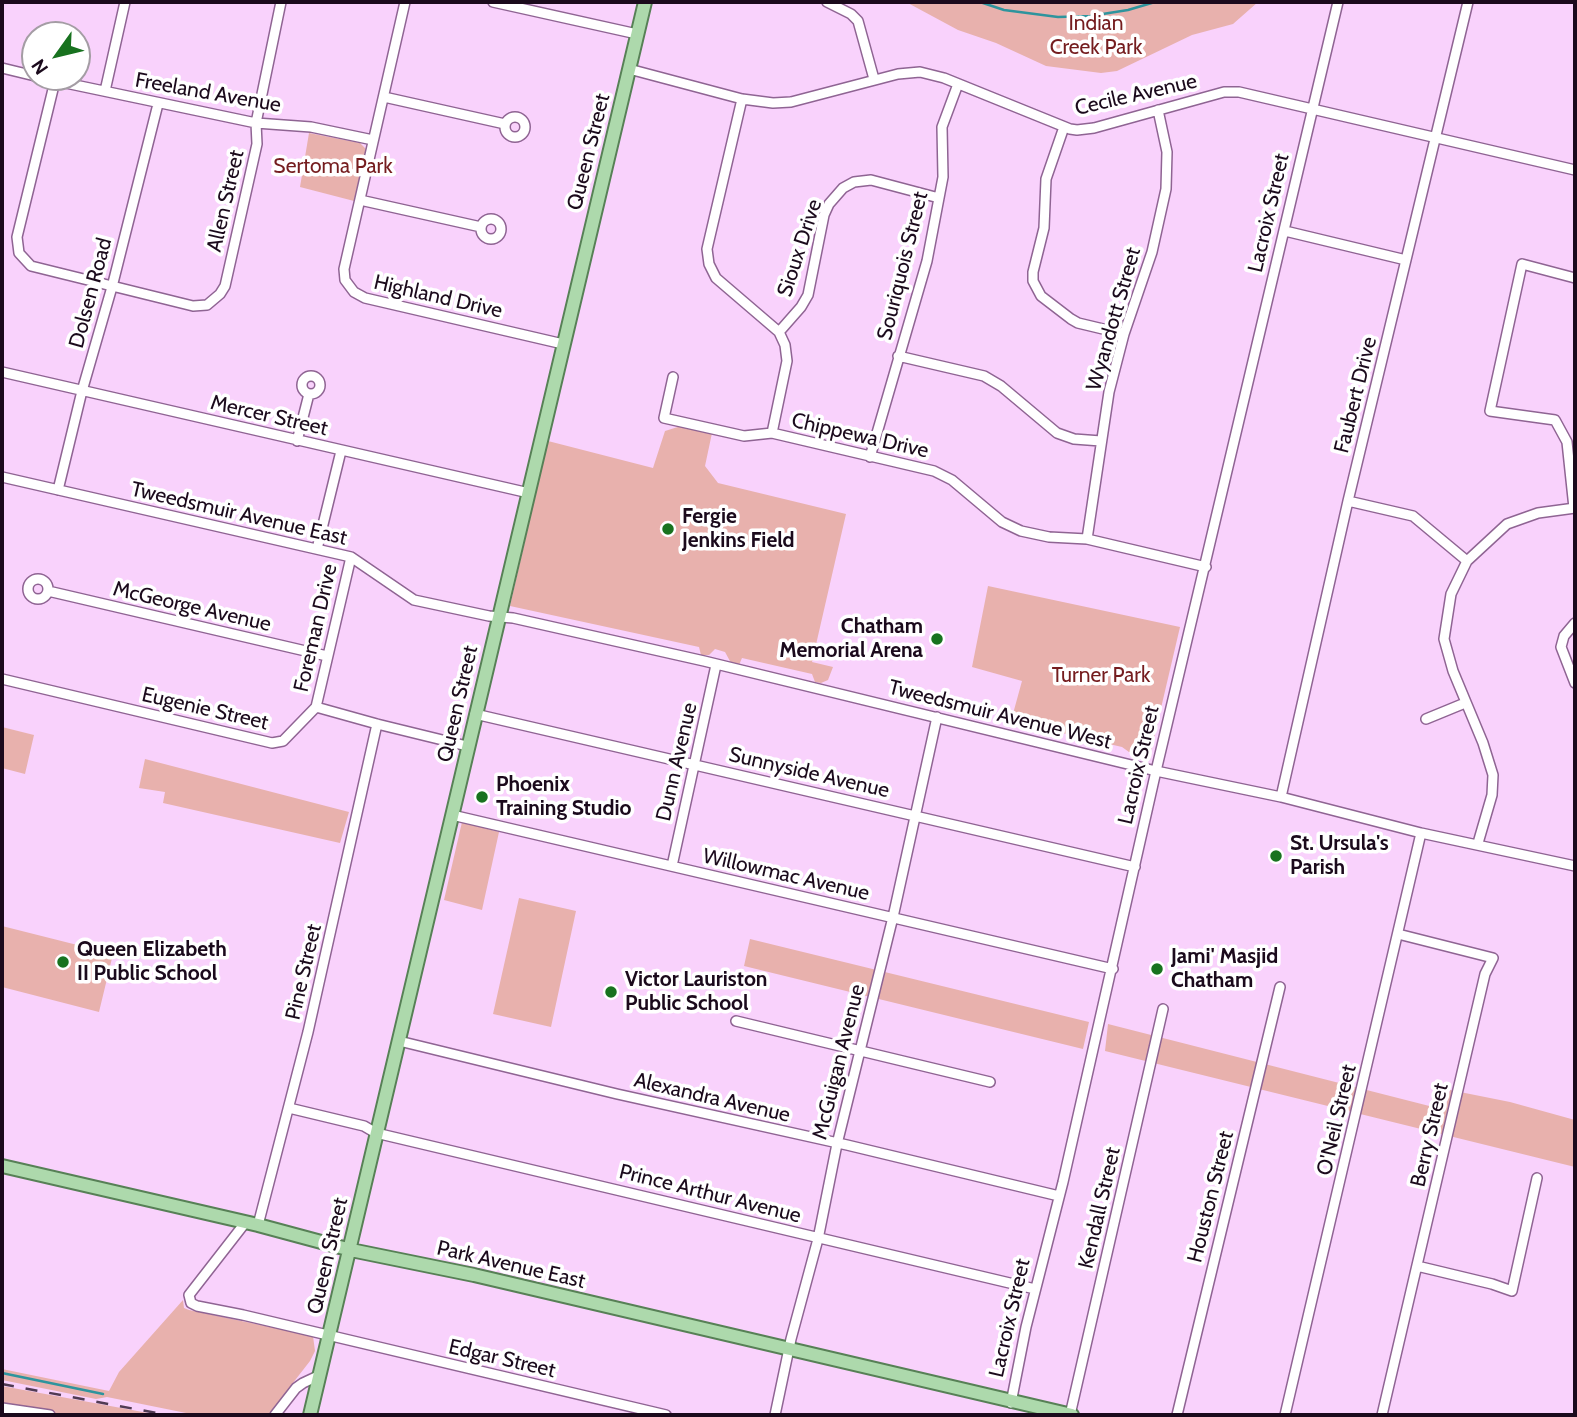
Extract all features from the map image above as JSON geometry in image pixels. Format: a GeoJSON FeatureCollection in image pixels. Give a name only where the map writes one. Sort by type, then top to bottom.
{"type":"FeatureCollection","features":[{"type":"Feature","properties":{"kind":"main road","name":"Queen Street"},"geometry":{"type":"LineString","coordinates":[[310,1415],[645,2]]}},
{"type":"Feature","properties":{"kind":"main road","name":"Park Avenue East"},"geometry":{"type":"LineString","coordinates":[[2,1166],[252,1224],[351,1250],[474,1275],[964,1389],[1010,1409],[1071,1415]]}},
{"type":"Feature","properties":{"kind":"street"},"geometry":{"type":"LineString","coordinates":[[105,91],[125,2]]}},
{"type":"Feature","properties":{"kind":"street","name":"Allen Street"},"geometry":{"type":"LineString","coordinates":[[53,91],[17,237],[19,253],[31,266],[200,307],[214,301],[225,286],[257,144],[256,123],[281,2]]}},
{"type":"Feature","properties":{"kind":"street","name":"Highland Drive"},"geometry":{"type":"LineString","coordinates":[[405,2],[344,272],[345,280],[354,292],[365,298],[563,344]]}},
{"type":"Feature","properties":{"kind":"street"},"geometry":{"type":"LineString","coordinates":[[493,2],[637,34]]}},
{"type":"Feature","properties":{"kind":"street"},"geometry":{"type":"LineString","coordinates":[[827,2],[851,14],[858,21],[874,79]]}},
{"type":"Feature","properties":{"kind":"street","name":"Lacroix Street"},"geometry":{"type":"LineString","coordinates":[[1010,1409],[1035,1289],[1113,969],[1156,771],[1338,2]]}},
{"type":"Feature","properties":{"kind":"street","name":"Faubert Drive"},"geometry":{"type":"LineString","coordinates":[[1281,797],[1348,501],[1468,2]]}},
{"type":"Feature","properties":{"kind":"street","name":"Freeland Avenue"},"geometry":{"type":"LineString","coordinates":[[2,68],[21,73]]}},
{"type":"Feature","properties":{"kind":"street","name":"Cecile Avenue"},"geometry":{"type":"LineString","coordinates":[[629,69],[742,99],[773,103],[791,102],[874,79],[920,72],[958,84],[1064,127],[1086,129],[1231,92],[1575,170]]}},
{"type":"Feature","properties":{"kind":"street","name":"Souriquois Street"},"geometry":{"type":"LineString","coordinates":[[870,457],[927,261],[943,177],[942,127],[958,84]]}},
{"type":"Feature","properties":{"kind":"street","name":"Freeland Avenue"},"geometry":{"type":"LineString","coordinates":[[91,88],[256,123],[311,127],[373,140]]}},
{"type":"Feature","properties":{"kind":"street"},"geometry":{"type":"LineString","coordinates":[[384,97],[505,124]]}},
{"type":"Feature","properties":{"kind":"street"},"geometry":{"type":"LineString","coordinates":[[742,99],[708,242],[708,257],[712,271],[722,285],[779,332]]}},
{"type":"Feature","properties":{"kind":"street","name":"Dolsen Road"},"geometry":{"type":"LineString","coordinates":[[58,490],[158,104]]}},
{"type":"Feature","properties":{"kind":"street","name":"Wyandott Street"},"geometry":{"type":"LineString","coordinates":[[1087,539],[1109,393],[1124,334],[1152,251],[1166,189],[1167,152],[1158,110]]}},
{"type":"Feature","properties":{"kind":"street"},"geometry":{"type":"LineString","coordinates":[[1064,127],[1046,179],[1044,228],[1033,281],[1041,296],[1071,319],[1124,334]]}},
{"type":"Feature","properties":{"kind":"street","name":"Sioux Drive"},"geometry":{"type":"LineString","coordinates":[[779,332],[808,295],[824,215],[829,204],[843,188],[854,182],[871,180],[939,198]]}},
{"type":"Feature","properties":{"kind":"street"},"geometry":{"type":"LineString","coordinates":[[360,200],[481,227]]}},
{"type":"Feature","properties":{"kind":"street"},"geometry":{"type":"LineString","coordinates":[[1285,231],[1406,260]]}},
{"type":"Feature","properties":{"kind":"street"},"geometry":{"type":"LineString","coordinates":[[1478,843],[1492,795],[1493,775],[1444,639],[1451,594],[1466,561],[1507,524],[1538,513],[1575,508],[1567,442],[1555,420],[1490,411],[1522,264],[1575,278]]}},
{"type":"Feature","properties":{"kind":"street","name":"Chippewa Drive"},"geometry":{"type":"LineString","coordinates":[[779,332],[785,345],[787,361],[772,433],[943,475],[1002,522],[1021,531],[1049,537],[1087,539],[1206,568]]}},
{"type":"Feature","properties":{"kind":"street"},"geometry":{"type":"LineString","coordinates":[[898,356],[984,376],[1001,386],[1057,433],[1074,439],[1101,441]]}},
{"type":"Feature","properties":{"kind":"street","name":"Mercer Street"},"geometry":{"type":"LineString","coordinates":[[2,372],[529,493]]}},
{"type":"Feature","properties":{"kind":"street"},"geometry":{"type":"LineString","coordinates":[[673,377],[664,418],[744,436],[772,433]]}},
{"type":"Feature","properties":{"kind":"street"},"geometry":{"type":"LineString","coordinates":[[297,441],[309,394]]}},
{"type":"Feature","properties":{"kind":"street"},"geometry":{"type":"LineString","coordinates":[[317,549],[341,451]]}},
{"type":"Feature","properties":{"kind":"street","name":"Tweedsmuir Avenue East"},"geometry":{"type":"LineString","coordinates":[[2,477],[351,557],[414,600],[499,617]]}},
{"type":"Feature","properties":{"kind":"street"},"geometry":{"type":"LineString","coordinates":[[1348,501],[1413,516],[1466,561]]}},
{"type":"Feature","properties":{"kind":"street","name":"Foreman Drive"},"geometry":{"type":"LineString","coordinates":[[316,707],[351,557]]}},
{"type":"Feature","properties":{"kind":"street","name":"McGeorge Avenue"},"geometry":{"type":"LineString","coordinates":[[48,591],[327,656]]}},
{"type":"Feature","properties":{"kind":"street","name":"Tweedsmuir Avenue West"},"geometry":{"type":"LineString","coordinates":[[499,617],[716,665],[1156,771],[1281,797],[1421,833],[1478,843],[1575,866]]}},
{"type":"Feature","properties":{"kind":"street"},"geometry":{"type":"LineString","coordinates":[[1575,623],[1563,636],[1561,647],[1575,683]]}},
{"type":"Feature","properties":{"kind":"street","name":"Dunn Avenue"},"geometry":{"type":"LineString","coordinates":[[672,866],[716,665]]}},
{"type":"Feature","properties":{"kind":"street","name":"Eugenie Street"},"geometry":{"type":"LineString","coordinates":[[2,679],[272,743],[283,741],[316,707]]}},
{"type":"Feature","properties":{"kind":"street"},"geometry":{"type":"LineString","coordinates":[[1426,719],[1465,703]]}},
{"type":"Feature","properties":{"kind":"street"},"geometry":{"type":"LineString","coordinates":[[316,707],[467,746]]}},
{"type":"Feature","properties":{"kind":"street","name":"Sunnyside Avenue"},"geometry":{"type":"LineString","coordinates":[[475,714],[1135,867]]}},
{"type":"Feature","properties":{"kind":"street","name":"McGuigan Avenue"},"geometry":{"type":"LineString","coordinates":[[775,1415],[818,1239],[837,1144],[893,917],[937,717]]}},
{"type":"Feature","properties":{"kind":"street","name":"Pine Street"},"geometry":{"type":"LineString","coordinates":[[252,1224],[289,1108],[377,724]]}},
{"type":"Feature","properties":{"kind":"street","name":"Willowmac Avenue"},"geometry":{"type":"LineString","coordinates":[[452,815],[1113,969]]}},
{"type":"Feature","properties":{"kind":"street","name":"O'Neil Street"},"geometry":{"type":"LineString","coordinates":[[1285,1415],[1421,833]]}},
{"type":"Feature","properties":{"kind":"street","name":"Berry Street"},"geometry":{"type":"LineString","coordinates":[[1382,1415],[1485,974],[1493,958],[1398,934]]}},
{"type":"Feature","properties":{"kind":"street","name":"Houston Street"},"geometry":{"type":"LineString","coordinates":[[1177,1415],[1280,988]]}},
{"type":"Feature","properties":{"kind":"street","name":"Kendall Street"},"geometry":{"type":"LineString","coordinates":[[1071,1415],[1163,1009]]}},
{"type":"Feature","properties":{"kind":"street"},"geometry":{"type":"LineString","coordinates":[[736,1021],[990,1082]]}},
{"type":"Feature","properties":{"kind":"street","name":"Alexandra Avenue"},"geometry":{"type":"LineString","coordinates":[[399,1041],[1059,1196]]}},
{"type":"Feature","properties":{"kind":"street","name":"Prince Arthur Avenue"},"geometry":{"type":"LineString","coordinates":[[289,1108],[365,1126],[376,1133],[1035,1289]]}},
{"type":"Feature","properties":{"kind":"street"},"geometry":{"type":"LineString","coordinates":[[1417,1266],[1512,1291],[1537,1178]]}},
{"type":"Feature","properties":{"kind":"street","name":"Edgar Street"},"geometry":{"type":"LineString","coordinates":[[252,1224],[190,1295],[191,1303],[666,1415]]}},
{"type":"Feature","properties":{"kind":"street"},"geometry":{"type":"LineString","coordinates":[[275,1415],[296,1388],[318,1376]]}},
{"type":"Feature","properties":{"kind":"street"},"geometry":{"type":"LineString","coordinates":[[2,1408],[45,1415]]}},
{"type":"Feature","properties":{"kind":"green space","name":"Indian Creek Park"},"geometry":{"type":"Polygon","coordinates":[[[906,2],[1258,2],[1233,24],[1192,35],[1117,71],[1101,73],[1046,66],[996,43],[958,30],[906,2]]]}},
{"type":"Feature","properties":{"kind":"green space","name":"Sertoma Park"},"geometry":{"type":"Polygon","coordinates":[[[309,133],[360,143],[366,149],[354,201],[300,187],[309,133]]]}},
{"type":"Feature","properties":{"kind":"green space"},"geometry":{"type":"Polygon","coordinates":[[[681,426],[712,433],[705,466],[718,483],[846,514],[812,662],[833,667],[828,680],[815,682],[812,674],[742,658],[739,665],[731,663],[725,652],[715,649],[709,655],[701,655],[699,647],[510,606],[548,441],[653,468],[665,431],[681,426]]]}},
{"type":"Feature","properties":{"kind":"green space","name":"Turner Park"},"geometry":{"type":"Polygon","coordinates":[[[988,586],[1180,627],[1150,755],[1011,721],[1022,681],[972,667],[988,586]]]}},
{"type":"Feature","properties":{"kind":"green space"},"geometry":{"type":"Polygon","coordinates":[[[2,727],[34,735],[25,774],[2,768],[2,727]]]}},
{"type":"Feature","properties":{"kind":"green space"},"geometry":{"type":"Polygon","coordinates":[[[145,759],[349,812],[340,843],[163,803],[165,792],[139,788],[145,759]]]}},
{"type":"Feature","properties":{"kind":"green space"},"geometry":{"type":"Polygon","coordinates":[[[462,822],[499,832],[482,910],[444,900],[462,822]]]}},
{"type":"Feature","properties":{"kind":"green space"},"geometry":{"type":"Polygon","coordinates":[[[519,898],[576,911],[551,1027],[493,1014],[519,898]]]}},
{"type":"Feature","properties":{"kind":"green space"},"geometry":{"type":"Polygon","coordinates":[[[2,926],[113,954],[99,1012],[2,987],[2,926]]]}},
{"type":"Feature","properties":{"kind":"green space"},"geometry":{"type":"Polygon","coordinates":[[[750,939],[1089,1022],[1083,1049],[744,966],[750,939]]]}},
{"type":"Feature","properties":{"kind":"green space"},"geometry":{"type":"Polygon","coordinates":[[[1108,1024],[1445,1110],[1450,1090],[1510,1102],[1575,1120],[1575,1167],[1105,1051],[1108,1024]]]}},
{"type":"Feature","properties":{"kind":"green space"},"geometry":{"type":"Polygon","coordinates":[[[183,1300],[184,1308],[189,1310],[313,1336],[315,1351],[310,1361],[268,1415],[196,1415],[2,1380],[2,1369],[109,1391],[119,1372],[183,1300]]]}},
{"type":"Feature","properties":{"kind":"green space"},"geometry":{"type":"Polygon","coordinates":[[[2,1386],[159,1415],[42,1415],[2,1408],[2,1386]]]}},
{"type":"Feature","properties":{"kind":"waterway"},"geometry":{"type":"LineString","coordinates":[[980,2],[1004,10],[1058,17],[1090,16],[1128,10],[1155,2]]}},
{"type":"Feature","properties":{"kind":"waterway"},"geometry":{"type":"LineString","coordinates":[[2,1373],[103,1394]]}},
{"type":"Feature","properties":{"kind":"railway"},"geometry":{"type":"LineString","coordinates":[[2,1384],[167,1415]]}},
{"type":"Feature","properties":{"kind":"place","name":"Fergie Jenkins Field"},"geometry":{"type":"Point","coordinates":[668,529]}},
{"type":"Feature","properties":{"kind":"place","name":"Chatham Memorial Arena"},"geometry":{"type":"Point","coordinates":[937,639]}},
{"type":"Feature","properties":{"kind":"place","name":"Phoenix Training Studio"},"geometry":{"type":"Point","coordinates":[482,797]}},
{"type":"Feature","properties":{"kind":"place","name":"St. Ursula's Parish"},"geometry":{"type":"Point","coordinates":[1276,856]}},
{"type":"Feature","properties":{"kind":"place","name":"Queen Elizabeth II Public School"},"geometry":{"type":"Point","coordinates":[63,962]}},
{"type":"Feature","properties":{"kind":"place","name":"Jami' Masjid Chatham"},"geometry":{"type":"Point","coordinates":[1157,969]}},
{"type":"Feature","properties":{"kind":"place","name":"Victor Lauriston Public School"},"geometry":{"type":"Point","coordinates":[611,992]}}]}
